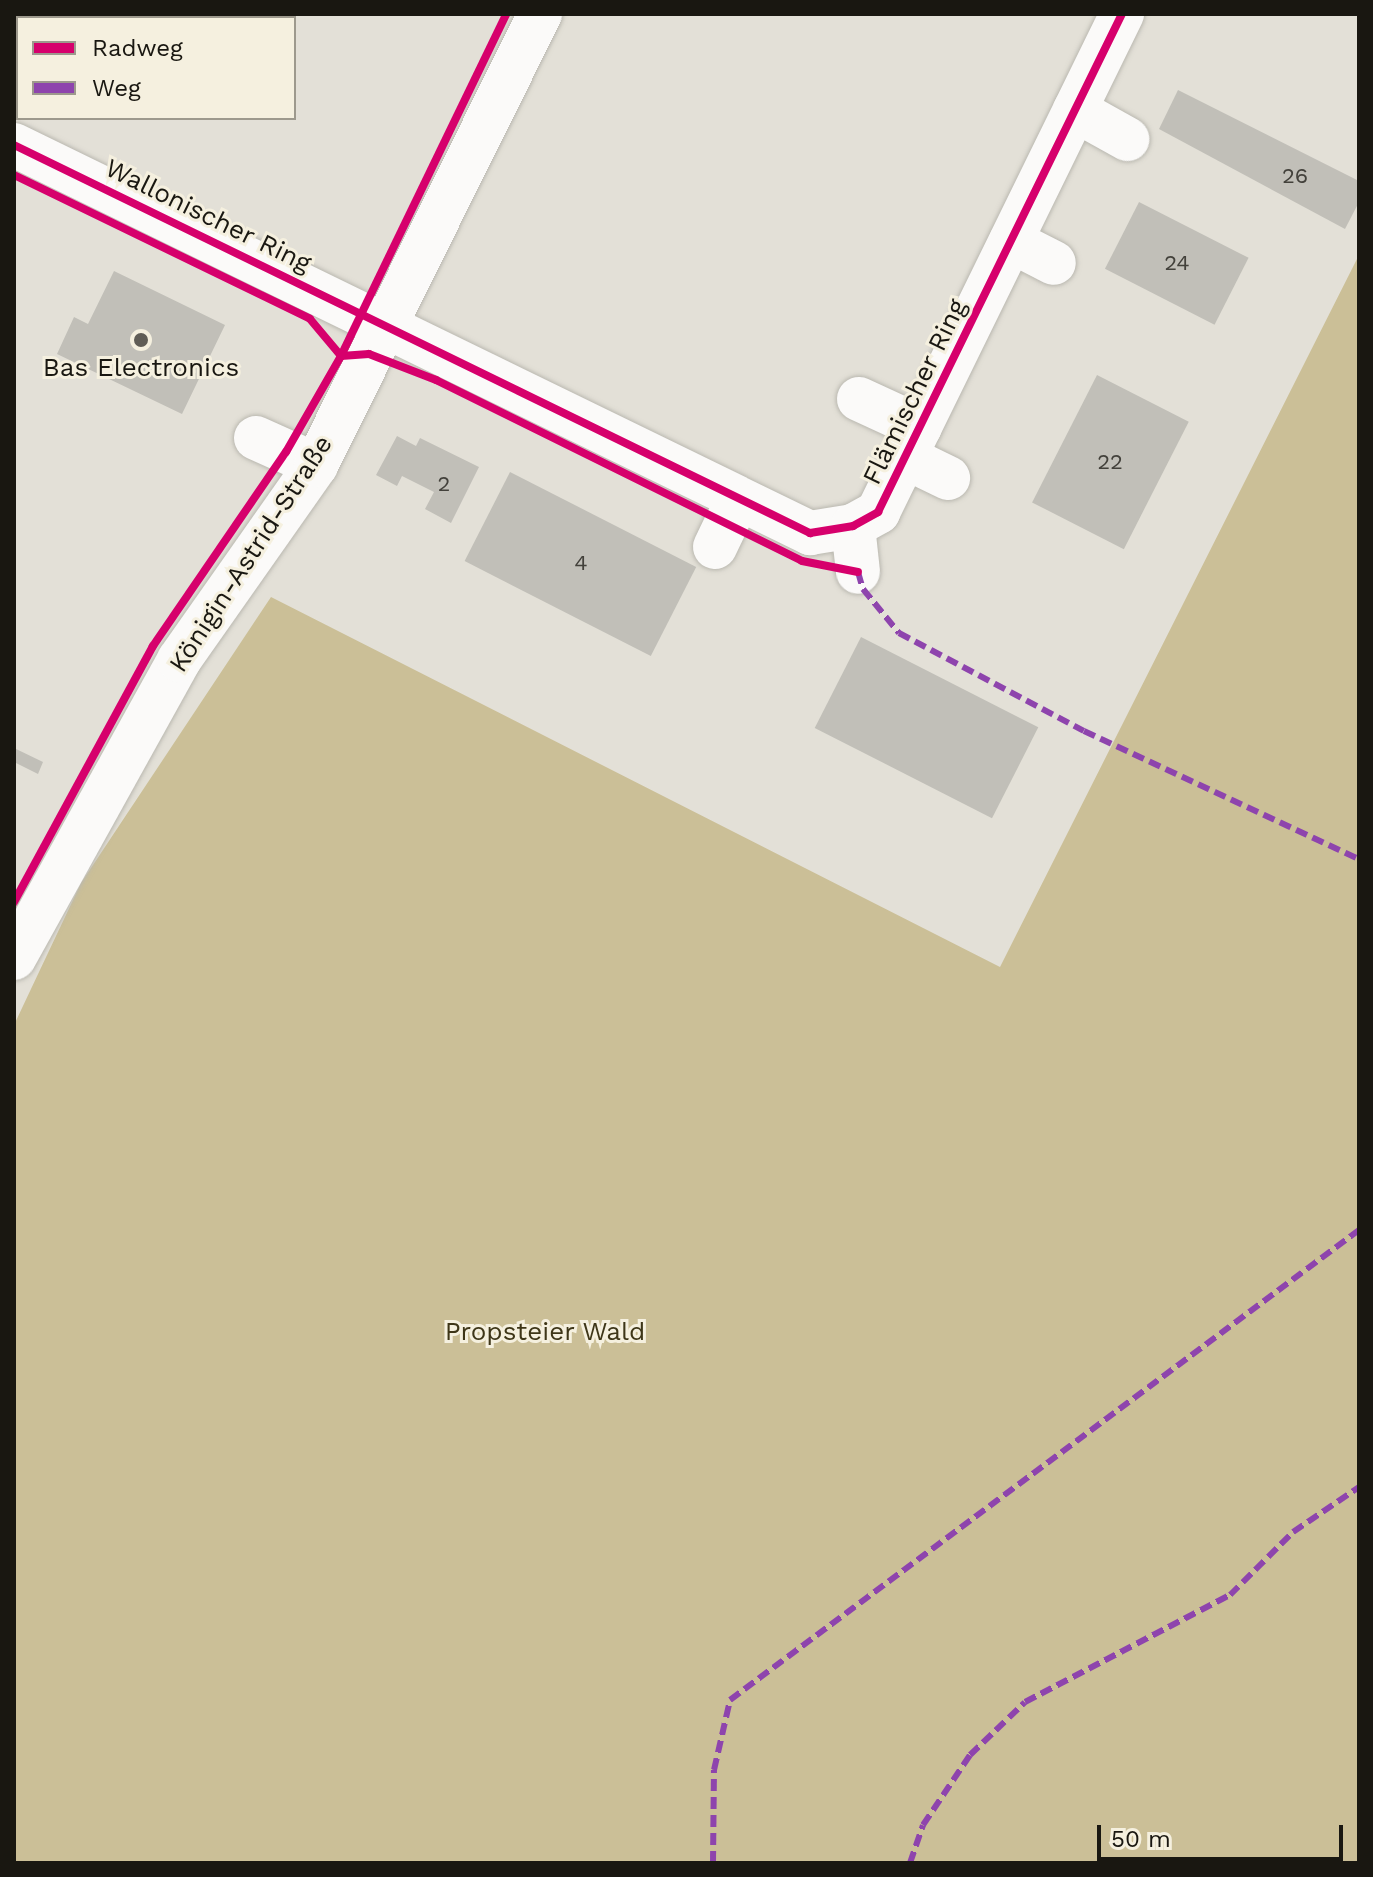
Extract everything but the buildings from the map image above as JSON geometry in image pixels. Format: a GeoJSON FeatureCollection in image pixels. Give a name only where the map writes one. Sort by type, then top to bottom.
{"type":"FeatureCollection","features":[{"type":"Feature","properties":{"kind":"street","name":"Königin-Astrid-Straße"},"geometry":{"type":"LineString","coordinates":[[14,958],[179,660],[316,465],[540,14]]}},
{"type":"Feature","properties":{"kind":"street","name":"Flämischer Ring"},"geometry":{"type":"LineString","coordinates":[[384,324],[810,533],[853,526],[878,512],[1122,14]]}},
{"type":"Feature","properties":{"kind":"street"},"geometry":{"type":"LineString","coordinates":[[1075,110],[1127,139]]}},
{"type":"Feature","properties":{"kind":"street","name":"Wallonischer Ring"},"geometry":{"type":"LineString","coordinates":[[14,145],[384,324]]}},
{"type":"Feature","properties":{"kind":"street"},"geometry":{"type":"LineString","coordinates":[[1011,241],[1054,263]]}},
{"type":"Feature","properties":{"kind":"street"},"geometry":{"type":"LineString","coordinates":[[859,399],[912,442],[948,478]]}},
{"type":"Feature","properties":{"kind":"street"},"geometry":{"type":"LineString","coordinates":[[256,438],[316,465]]}},
{"type":"Feature","properties":{"kind":"street"},"geometry":{"type":"LineString","coordinates":[[715,547],[738,499]]}},
{"type":"Feature","properties":{"kind":"street"},"geometry":{"type":"LineString","coordinates":[[853,526],[858,572]]}},
{"type":"Feature","properties":{"kind":"green space","name":"Propsteier Wald"},"geometry":{"type":"Polygon","coordinates":[[[1359,255],[1359,1863],[14,1863],[14,1025],[81,883],[271,597],[1000,967],[1359,255]]]}},
{"type":"Feature","properties":{"kind":"marked path"},"geometry":{"type":"LineString","coordinates":[[858,572],[863,589],[899,633],[1084,731],[1359,859]]}},
{"type":"Feature","properties":{"kind":"marked path"},"geometry":{"type":"LineString","coordinates":[[713,1863],[714,1770],[730,1700],[1359,1230]]}},
{"type":"Feature","properties":{"kind":"marked path"},"geometry":{"type":"LineString","coordinates":[[910,1863],[923,1825],[970,1755],[1025,1702],[1230,1595],[1293,1532],[1359,1487]]}},
{"type":"Feature","properties":{"kind":"cycle path"},"geometry":{"type":"LineString","coordinates":[[14,902],[153,646],[286,452],[341,356],[506,14]]}},
{"type":"Feature","properties":{"kind":"cycle path"},"geometry":{"type":"LineString","coordinates":[[14,145],[810,533],[853,526],[878,512],[1122,14]]}},
{"type":"Feature","properties":{"kind":"cycle path"},"geometry":{"type":"LineString","coordinates":[[14,175],[310,319],[341,356]]}},
{"type":"Feature","properties":{"kind":"cycle path"},"geometry":{"type":"LineString","coordinates":[[341,356],[369,354],[436,380],[802,561],[858,572]]}},
{"type":"Feature","properties":{"kind":"place","name":"Bas Electronics"},"geometry":{"type":"Point","coordinates":[141,340]}}]}
